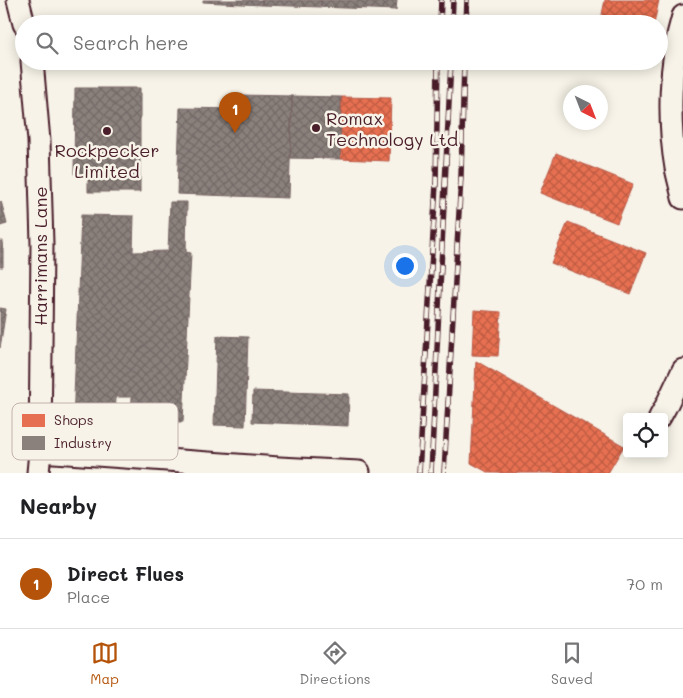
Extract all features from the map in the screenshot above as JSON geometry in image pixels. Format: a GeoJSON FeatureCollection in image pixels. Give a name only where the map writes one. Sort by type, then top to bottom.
{"type":"FeatureCollection","features":[{"type":"Feature","properties":{"kind":"street"},"geometry":{"type":"LineString","coordinates":[[18,0],[22,15]]}},
{"type":"Feature","properties":{"kind":"street"},"geometry":{"type":"LineString","coordinates":[[683,16],[677,35],[673,68],[671,122],[676,168],[683,198]]}},
{"type":"Feature","properties":{"kind":"street","name":"Harrimans Lane"},"geometry":{"type":"LineString","coordinates":[[33,70],[38,141],[42,244],[40,403]]}},
{"type":"Feature","properties":{"kind":"street"},"geometry":{"type":"LineString","coordinates":[[662,413],[683,370]]}},
{"type":"Feature","properties":{"kind":"street","name":"Harrimans Lane"},"geometry":{"type":"LineString","coordinates":[[38,473],[39,460]]}},
{"type":"Feature","properties":{"kind":"street"},"geometry":{"type":"LineString","coordinates":[[167,460],[359,472]]}},
{"type":"Feature","properties":{"kind":"building: Shops"},"geometry":{"type":"Polygon","coordinates":[[[605,0],[659,0],[656,15],[602,15],[605,0]]]}},
{"type":"Feature","properties":{"kind":"building: Shops"},"geometry":{"type":"Polygon","coordinates":[[[341,97],[391,98],[389,161],[340,159],[341,97]]]}},
{"type":"Feature","properties":{"kind":"building: Shops"},"geometry":{"type":"Polygon","coordinates":[[[556,153],[633,184],[617,223],[540,193],[556,153]]]}},
{"type":"Feature","properties":{"kind":"building: Shops"},"geometry":{"type":"Polygon","coordinates":[[[568,222],[646,253],[630,294],[551,263],[568,222]]]}},
{"type":"Feature","properties":{"kind":"building: Shops"},"geometry":{"type":"Polygon","coordinates":[[[474,310],[501,312],[498,356],[472,355],[474,310]]]}},
{"type":"Feature","properties":{"kind":"building: Shops"},"geometry":{"type":"Polygon","coordinates":[[[476,361],[623,445],[608,473],[489,473],[471,463],[476,361]]]}},
{"type":"Feature","properties":{"kind":"building: Industry"},"geometry":{"type":"Polygon","coordinates":[[[203,0],[262,0],[262,5],[203,2],[203,0]]]}},
{"type":"Feature","properties":{"kind":"building: Industry"},"geometry":{"type":"Polygon","coordinates":[[[262,0],[321,0],[321,7],[262,5],[262,0]]]}},
{"type":"Feature","properties":{"kind":"building: Industry"},"geometry":{"type":"Polygon","coordinates":[[[321,0],[397,0],[396,10],[321,7],[321,0]]]}},
{"type":"Feature","properties":{"kind":"building: Industry","name":"Rockpecker Limited"},"geometry":{"type":"Polygon","coordinates":[[[75,88],[140,88],[140,192],[88,192],[88,174],[74,174],[75,88]]]}},
{"type":"Feature","properties":{"kind":"building: Industry"},"geometry":{"type":"Polygon","coordinates":[[[237,95],[292,96],[289,198],[177,194],[180,108],[237,109],[237,95]]]}},
{"type":"Feature","properties":{"kind":"building: Industry","name":"Romax Technology Ltd"},"geometry":{"type":"Polygon","coordinates":[[[292,96],[341,97],[340,159],[290,158],[292,96]]]}},
{"type":"Feature","properties":{"kind":"building: Industry"},"geometry":{"type":"Polygon","coordinates":[[[1,201],[7,224],[0,226],[0,202],[1,201]]]}},
{"type":"Feature","properties":{"kind":"building: Industry"},"geometry":{"type":"Polygon","coordinates":[[[170,202],[187,202],[186,252],[191,253],[183,422],[178,422],[178,403],[132,403],[132,397],[116,397],[116,403],[74,403],[81,215],[134,216],[133,252],[168,251],[170,202]]]}},
{"type":"Feature","properties":{"kind":"building: Industry"},"geometry":{"type":"Polygon","coordinates":[[[0,241],[3,241],[3,267],[0,267],[0,241]]]}},
{"type":"Feature","properties":{"kind":"building: Industry"},"geometry":{"type":"Polygon","coordinates":[[[0,308],[6,309],[0,348],[0,308]]]}},
{"type":"Feature","properties":{"kind":"building: Industry"},"geometry":{"type":"Polygon","coordinates":[[[217,336],[248,337],[245,426],[214,425],[217,336]]]}},
{"type":"Feature","properties":{"kind":"building: Industry"},"geometry":{"type":"Polygon","coordinates":[[[253,391],[349,394],[348,426],[252,422],[253,391]]]}},
{"type":"Feature","properties":{"kind":"railway"},"geometry":{"type":"LineString","coordinates":[[440,15],[441,0]]}},
{"type":"Feature","properties":{"kind":"railway"},"geometry":{"type":"LineString","coordinates":[[452,15],[453,0]]}},
{"type":"Feature","properties":{"kind":"railway"},"geometry":{"type":"LineString","coordinates":[[466,15],[467,0]]}},
{"type":"Feature","properties":{"kind":"railway"},"geometry":{"type":"LineString","coordinates":[[419,473],[436,184],[438,70]]}},
{"type":"Feature","properties":{"kind":"railway"},"geometry":{"type":"LineString","coordinates":[[431,473],[451,70]]}},
{"type":"Feature","properties":{"kind":"railway"},"geometry":{"type":"LineString","coordinates":[[444,473],[461,177],[464,70]]}},
{"type":"Feature","properties":{"kind":"place","name":"Romax Technology Ltd"},"geometry":{"type":"Point","coordinates":[316,128]}},
{"type":"Feature","properties":{"kind":"place","name":"Rockpecker Limited"},"geometry":{"type":"Point","coordinates":[107,131]}},
{"type":"Feature","properties":{"kind":"place","name":"Direct Flues"},"geometry":{"type":"Point","coordinates":[235,133]}}]}
